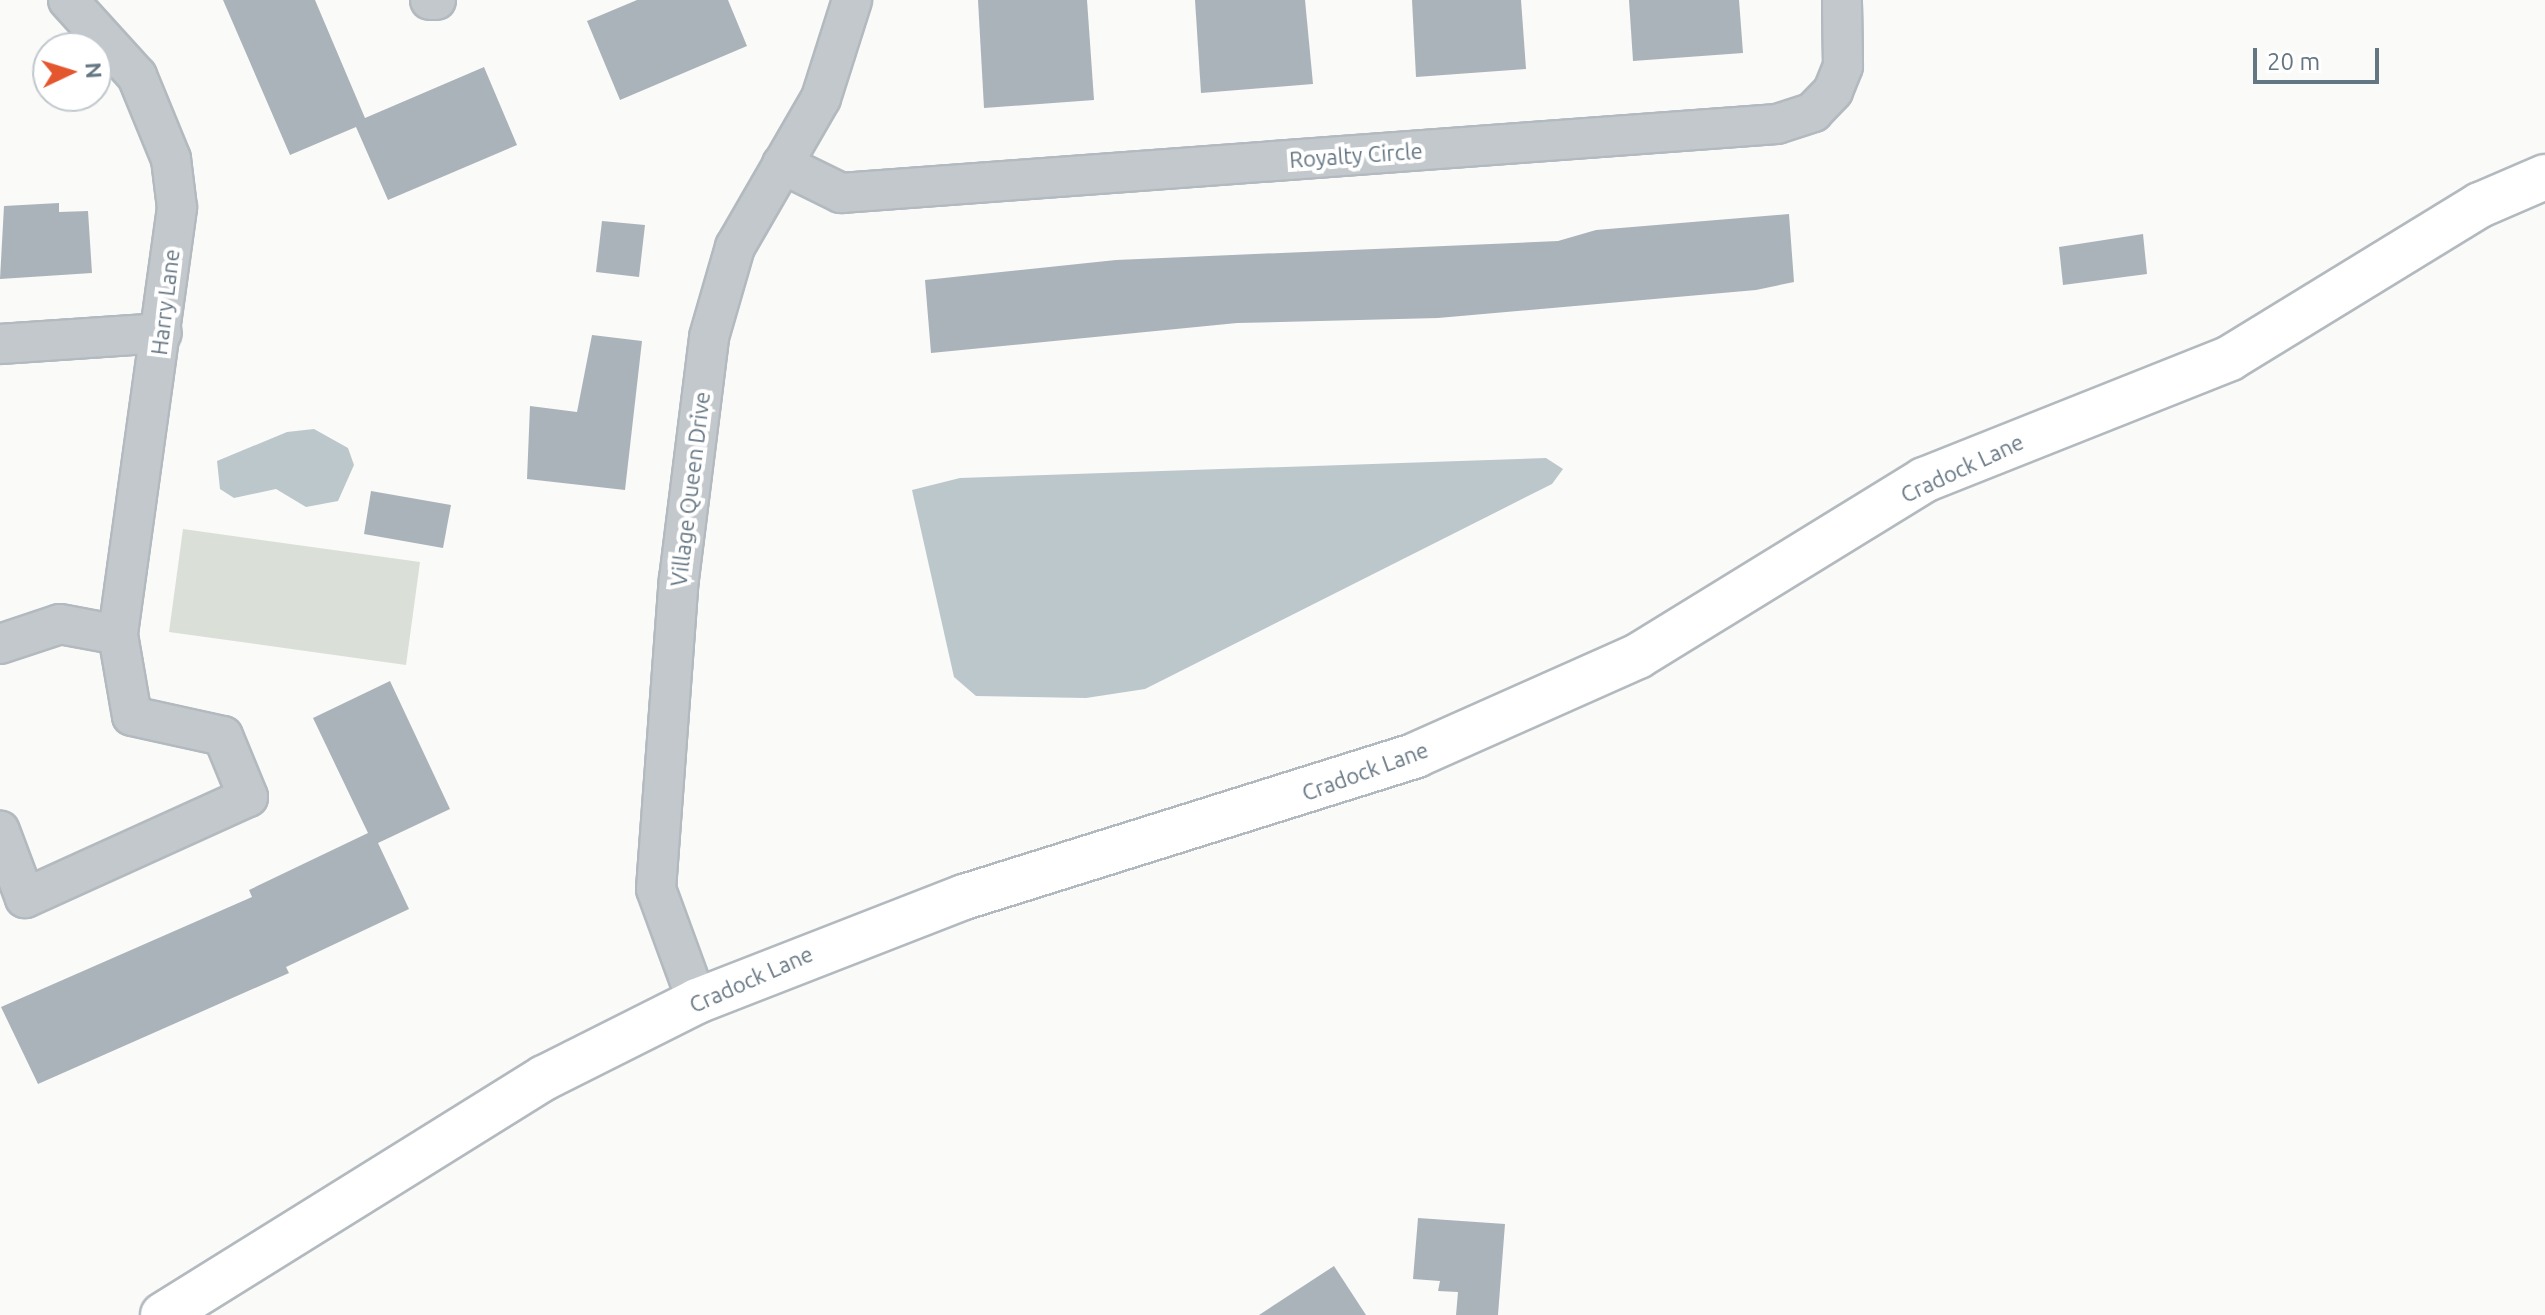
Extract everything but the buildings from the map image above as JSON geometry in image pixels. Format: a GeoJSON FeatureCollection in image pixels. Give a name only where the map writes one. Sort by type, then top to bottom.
{"type":"FeatureCollection","features":[{"type":"Feature","properties":{"kind":"street","name":"Harry Lane"},"geometry":{"type":"LineString","coordinates":[[0,831],[25,898],[248,797],[223,736],[132,716],[118,635],[177,208],[171,159],[137,76],[68,0]]}},
{"type":"Feature","properties":{"kind":"street","name":"Village Queen Drive"},"geometry":{"type":"LineString","coordinates":[[697,1001],[656,889],[679,579],[718,289],[840,54],[852,0]]}},
{"type":"Feature","properties":{"kind":"street","name":"Royalty Circle"},"geometry":{"type":"LineString","coordinates":[[782,164],[841,193],[1777,124],[1813,112],[1833,91],[1843,66],[1842,0]]}},
{"type":"Feature","properties":{"kind":"street","name":"Cradock Lane"},"geometry":{"type":"LineString","coordinates":[[163,1315],[544,1078],[697,1001],[964,897],[1416,755],[1610,669],[1785,571],[1924,480],[2230,358],[2480,205],[2545,177]]}},
{"type":"Feature","properties":{"kind":"street"},"geometry":{"type":"LineString","coordinates":[[0,344],[162,333]]}},
{"type":"Feature","properties":{"kind":"street"},"geometry":{"type":"LineString","coordinates":[[0,644],[60,624],[118,635]]}},
{"type":"Feature","properties":{"kind":"shaded area"},"geometry":{"type":"Polygon","coordinates":[[[314,429],[348,448],[354,465],[338,501],[306,507],[276,489],[234,498],[220,489],[217,461],[287,432],[314,429]]]}},
{"type":"Feature","properties":{"kind":"shaded area"},"geometry":{"type":"Polygon","coordinates":[[[1546,458],[1563,469],[1552,484],[1145,689],[1086,698],[976,696],[954,677],[912,490],[960,478],[1546,458]]]}},
{"type":"Feature","properties":{"kind":"shaded area"},"geometry":{"type":"Polygon","coordinates":[[[183,529],[420,562],[406,665],[169,632],[183,529]]]}}]}
